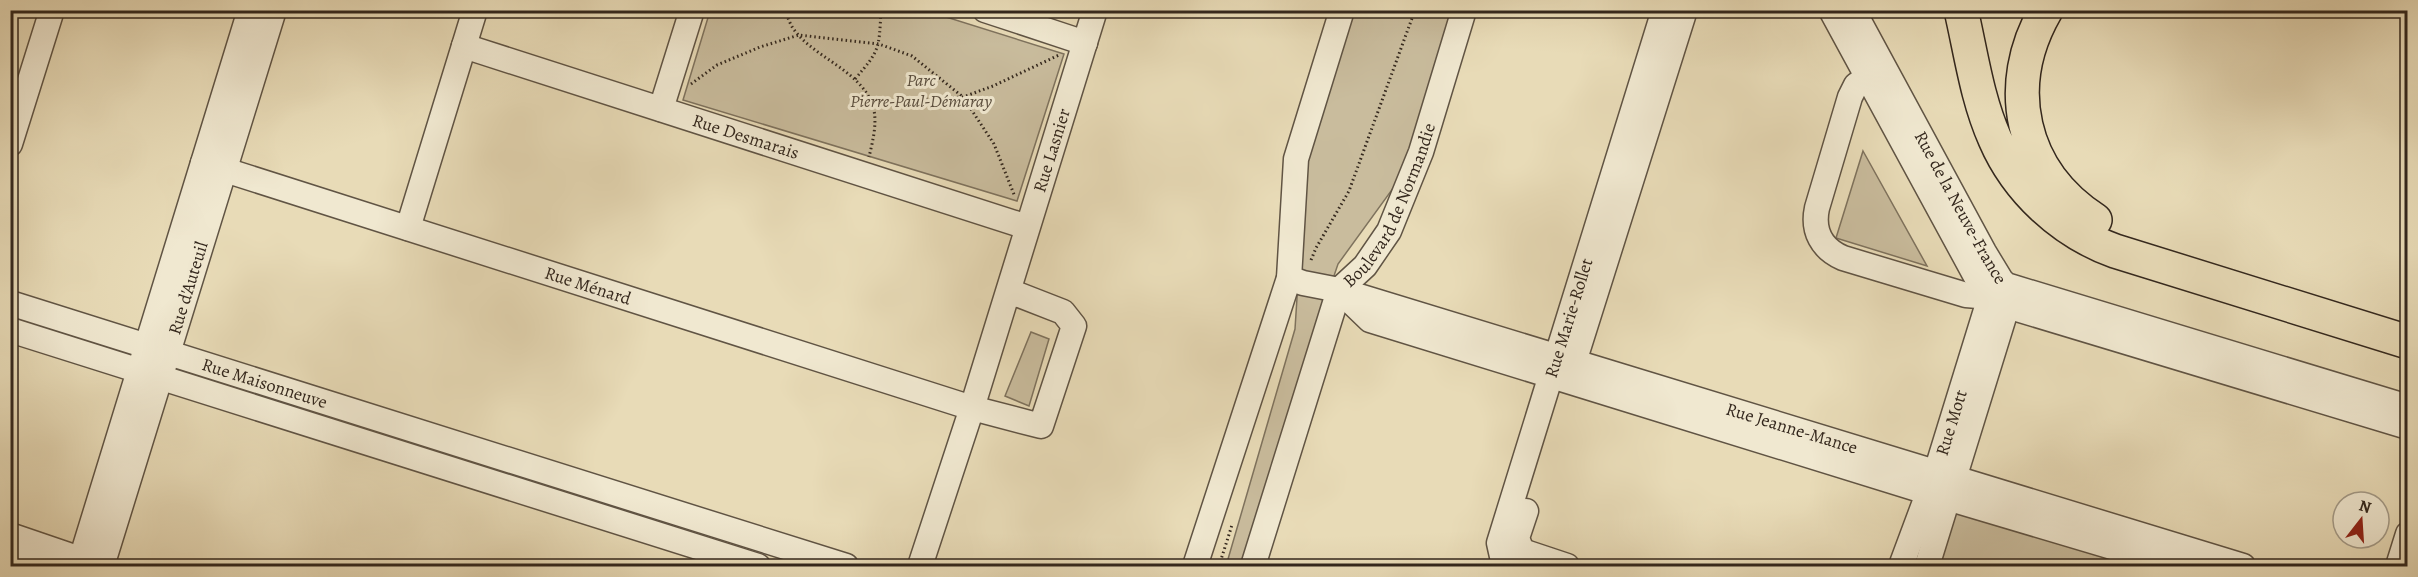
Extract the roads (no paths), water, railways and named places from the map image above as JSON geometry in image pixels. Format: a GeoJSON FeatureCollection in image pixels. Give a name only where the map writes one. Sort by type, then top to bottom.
{"type":"FeatureCollection","features":[{"type":"Feature","properties":{"kind":"highway"},"geometry":{"type":"LineString","coordinates":[[1961,10],[1981,95],[1994,138],[2009,165],[2027,190],[2060,221],[2090,240],[2115,251],[2408,342]]}},
{"type":"Feature","properties":{"kind":"highway"},"geometry":{"type":"LineString","coordinates":[[2046,10],[2033,35],[2024,66],[2022,89],[2025,119],[2033,147],[2045,170],[2062,193],[2081,211],[2133,238],[2408,320]]}},
{"type":"Feature","properties":{"kind":"street"},"geometry":{"type":"LineString","coordinates":[[10,144],[52,10]]}},
{"type":"Feature","properties":{"kind":"street","name":"Rue d'Auteuil"},"geometry":{"type":"LineString","coordinates":[[214,166],[250,10]]}},
{"type":"Feature","properties":{"kind":"street","name":"Rue d'Auteuil"},"geometry":{"type":"LineString","coordinates":[[93,565],[214,166],[274,10]]}},
{"type":"Feature","properties":{"kind":"street"},"geometry":{"type":"LineString","coordinates":[[408,228],[475,10]]}},
{"type":"Feature","properties":{"kind":"street"},"geometry":{"type":"LineString","coordinates":[[662,106],[692,10]]}},
{"type":"Feature","properties":{"kind":"street"},"geometry":{"type":"LineString","coordinates":[[986,10],[1085,42]]}},
{"type":"Feature","properties":{"kind":"street","name":"Rue Lasnier"},"geometry":{"type":"LineString","coordinates":[[920,567],[1009,291],[1095,10]]}},
{"type":"Feature","properties":{"kind":"street"},"geometry":{"type":"LineString","coordinates":[[1195,567],[1289,278],[1296,159],[1341,10]]}},
{"type":"Feature","properties":{"kind":"street","name":"Boulevard de Normandie"},"geometry":{"type":"LineString","coordinates":[[1252,567],[1339,290],[1365,266],[1389,231],[1421,152],[1464,10]]}},
{"type":"Feature","properties":{"kind":"street","name":"Rue Marie-Rollet"},"geometry":{"type":"LineString","coordinates":[[1654,79],[1664,10]]}},
{"type":"Feature","properties":{"kind":"street","name":"Rue Marie-Rollet"},"geometry":{"type":"LineString","coordinates":[[1567,567],[1513,560],[1499,543],[1564,369],[1654,79],[1685,10]]}},
{"type":"Feature","properties":{"kind":"street","name":"Rue de la Neuve-France"},"geometry":{"type":"LineString","coordinates":[[1831,10],[1875,72],[2003,293]]}},
{"type":"Feature","properties":{"kind":"street","name":"Rue de la Neuve-France"},"geometry":{"type":"LineString","coordinates":[[1853,10],[1875,72]]}},
{"type":"Feature","properties":{"kind":"street","name":"Rue Desmarais"},"geometry":{"type":"LineString","coordinates":[[464,46],[662,106],[1027,227]]}},
{"type":"Feature","properties":{"kind":"street","name":"Rue de la Neuve-France"},"geometry":{"type":"LineString","coordinates":[[1875,72],[1856,85],[1850,98],[1816,208],[1815,227],[1820,238],[1832,252],[1843,258],[1966,295],[2003,293],[2207,357],[2408,427]]}},
{"type":"Feature","properties":{"kind":"street","name":"Rue Ménard"},"geometry":{"type":"LineString","coordinates":[[214,166],[972,408]]}},
{"type":"Feature","properties":{"kind":"street","name":"Rue Jeanne-Mance"},"geometry":{"type":"LineString","coordinates":[[1289,278],[1339,290],[1564,369],[1941,485],[2243,567]]}},
{"type":"Feature","properties":{"kind":"street"},"geometry":{"type":"LineString","coordinates":[[972,408],[1041,426],[1074,326],[1063,312],[1009,291]]}},
{"type":"Feature","properties":{"kind":"street","name":"Rue Mott"},"geometry":{"type":"LineString","coordinates":[[1901,567],[1941,485],[2003,293]]}},
{"type":"Feature","properties":{"kind":"street","name":"Rue Maisonneuve"},"geometry":{"type":"LineString","coordinates":[[10,303],[846,567]]}},
{"type":"Feature","properties":{"kind":"street","name":"Rue Maisonneuve"},"geometry":{"type":"LineString","coordinates":[[10,330],[758,567]]}},
{"type":"Feature","properties":{"kind":"street","name":"Rue de la Neuve-France"},"geometry":{"type":"LineString","coordinates":[[2207,357],[2408,407]]}},
{"type":"Feature","properties":{"kind":"street","name":"Rue Maisonneuve"},"geometry":{"type":"LineString","coordinates":[[339,434],[346,409]]}},
{"type":"Feature","properties":{"kind":"street"},"geometry":{"type":"LineString","coordinates":[[527,493],[534,468]]}},
{"type":"Feature","properties":{"kind":"street","name":"Rue Jeanne-Mance"},"geometry":{"type":"LineString","coordinates":[[1941,485],[2176,567]]}},
{"type":"Feature","properties":{"kind":"street","name":"Rue Mott"},"geometry":{"type":"LineString","coordinates":[[1927,567],[1941,485]]}},
{"type":"Feature","properties":{"kind":"street"},"geometry":{"type":"LineString","coordinates":[[725,556],[732,531]]}},
{"type":"Feature","properties":{"kind":"street"},"geometry":{"type":"LineString","coordinates":[[2398,567],[2408,534]]}},
{"type":"Feature","properties":{"kind":"street"},"geometry":{"type":"LineString","coordinates":[[10,535],[93,565]]}},
{"type":"Feature","properties":{"kind":"street"},"geometry":{"type":"LineString","coordinates":[[10,555],[45,567]]}},
{"type":"Feature","properties":{"kind":"park label","name":"Parc Pierre-Paul-Démaray"},"geometry":{"type":"Point","coordinates":[921,90]}}]}
